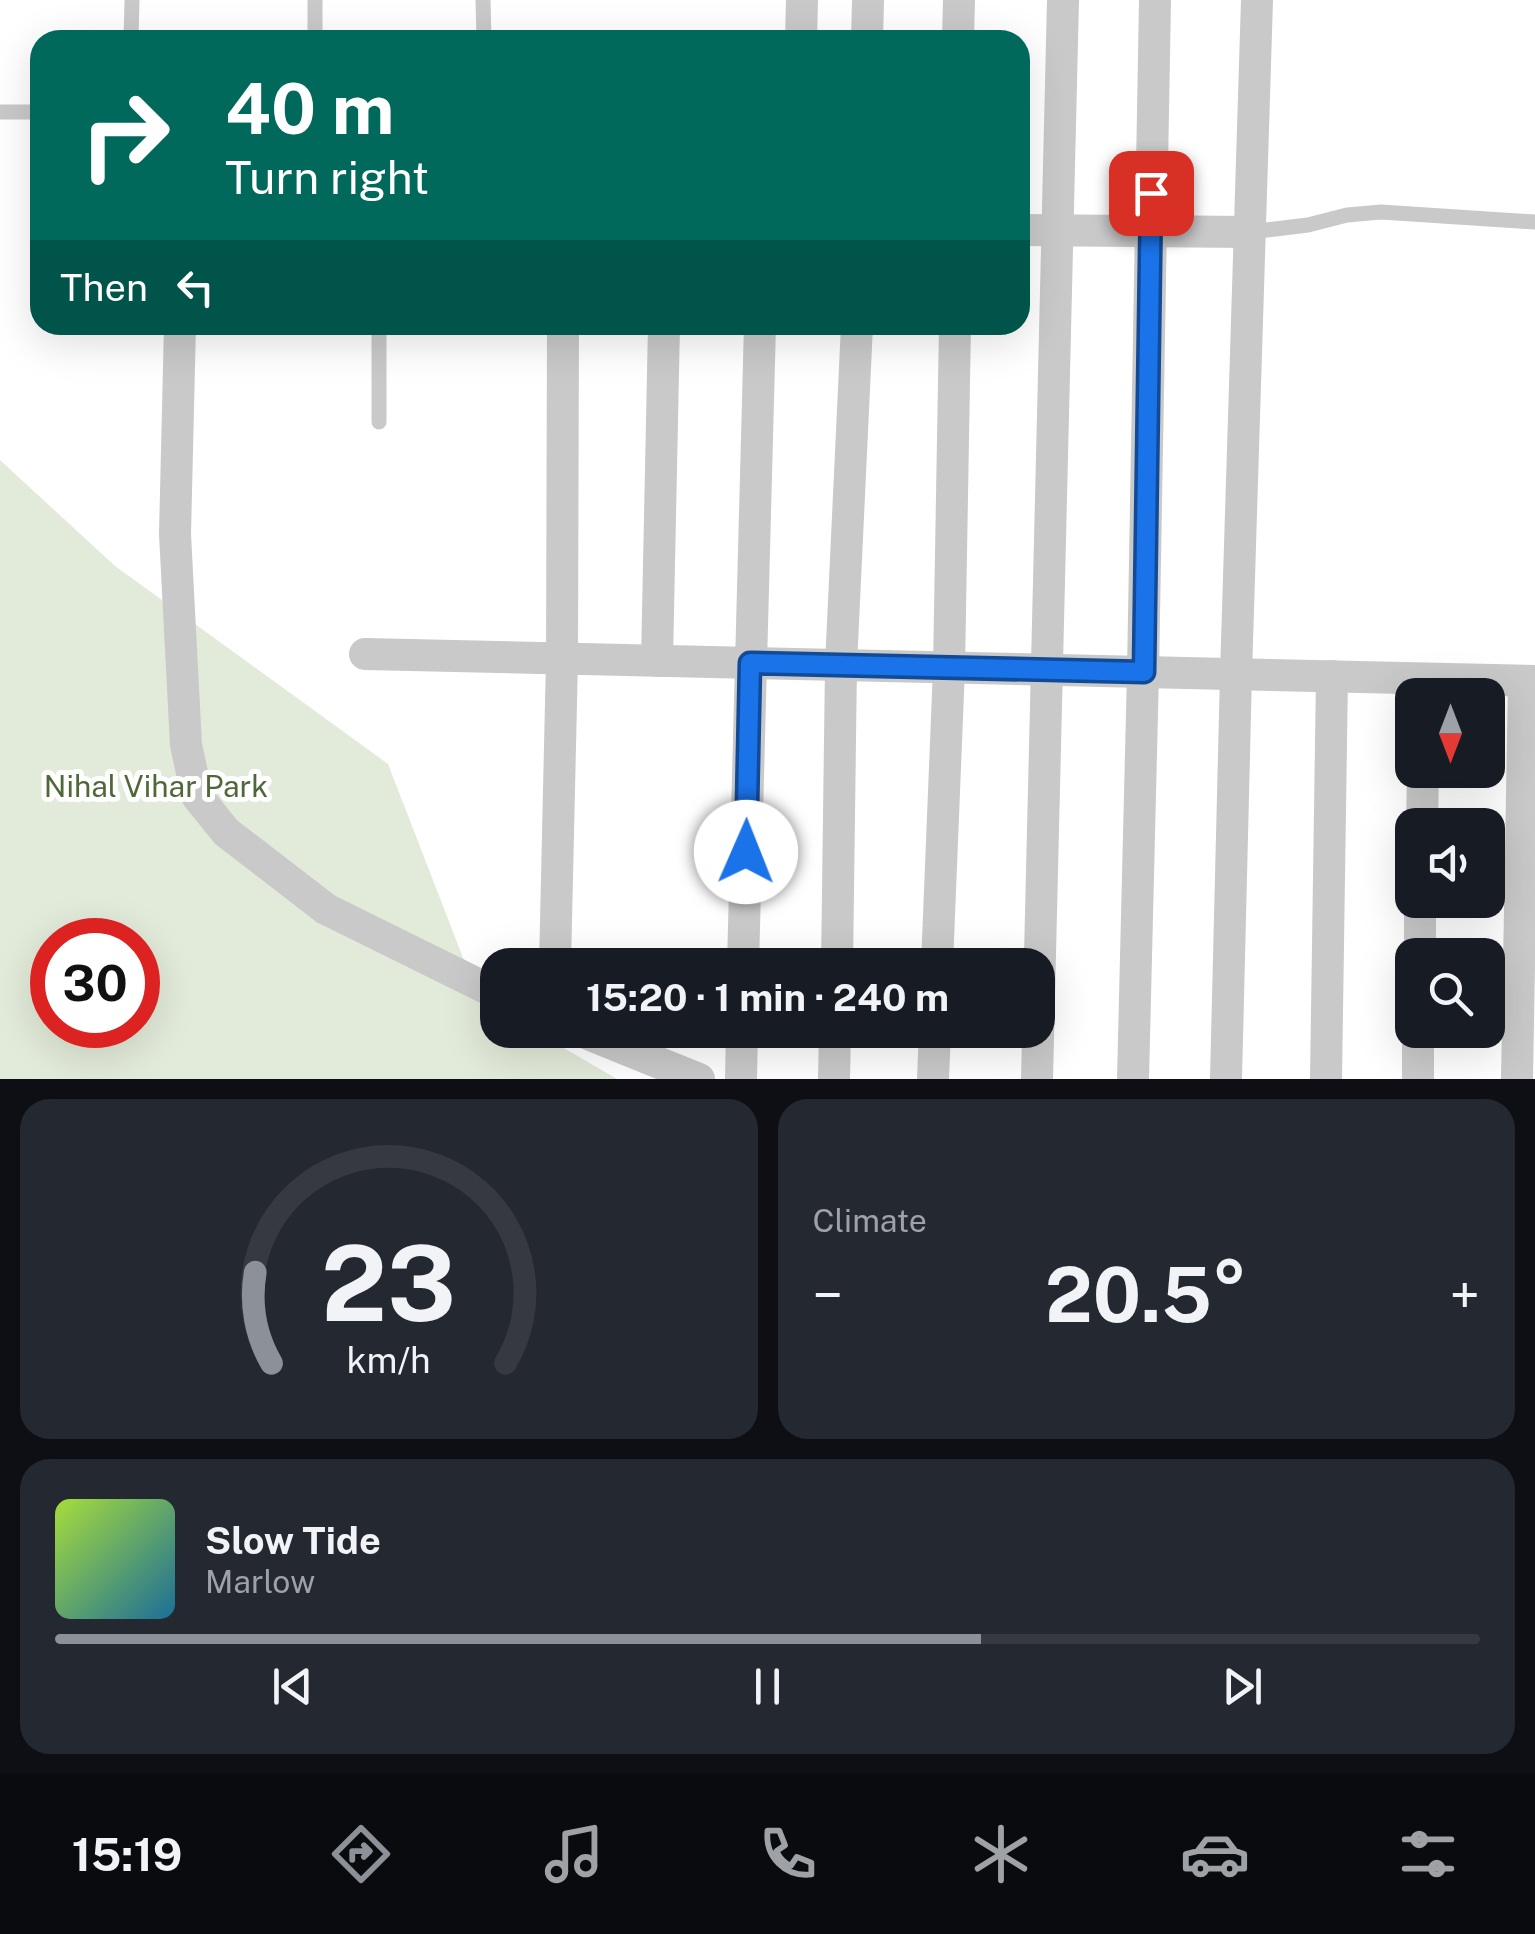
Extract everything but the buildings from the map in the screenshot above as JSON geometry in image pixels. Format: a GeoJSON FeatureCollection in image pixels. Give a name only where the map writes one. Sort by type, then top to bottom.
{"type":"FeatureCollection","features":[{"type":"Feature","properties":{"kind":"street"},"geometry":{"type":"LineString","coordinates":[[801,30],[802,0]]}},
{"type":"Feature","properties":{"kind":"street"},"geometry":{"type":"LineString","coordinates":[[866,30],[868,0]]}},
{"type":"Feature","properties":{"kind":"street"},"geometry":{"type":"LineString","coordinates":[[958,30],[959,0]]}},
{"type":"Feature","properties":{"kind":"street"},"geometry":{"type":"LineString","coordinates":[[1037,1079],[1063,0]]}},
{"type":"Feature","properties":{"kind":"street"},"geometry":{"type":"LineString","coordinates":[[1133,1079],[1156,0]]}},
{"type":"Feature","properties":{"kind":"street"},"geometry":{"type":"LineString","coordinates":[[1226,1079],[1257,0]]}},
{"type":"Feature","properties":{"kind":"street"},"geometry":{"type":"LineString","coordinates":[[1030,230],[1250,232]]}},
{"type":"Feature","properties":{"kind":"street"},"geometry":{"type":"LineString","coordinates":[[180,335],[176,534],[186,745],[198,796],[226,832],[326,909],[480,985]]}},
{"type":"Feature","properties":{"kind":"street"},"geometry":{"type":"LineString","coordinates":[[555,948],[562,659],[563,335]]}},
{"type":"Feature","properties":{"kind":"street"},"geometry":{"type":"LineString","coordinates":[[657,660],[664,335]]}},
{"type":"Feature","properties":{"kind":"street"},"geometry":{"type":"LineString","coordinates":[[744,948],[760,335]]}},
{"type":"Feature","properties":{"kind":"street"},"geometry":{"type":"LineString","coordinates":[[836,948],[841,665],[857,335]]}},
{"type":"Feature","properties":{"kind":"street"},"geometry":{"type":"LineString","coordinates":[[939,948],[955,335]]}},
{"type":"Feature","properties":{"kind":"street"},"geometry":{"type":"LineString","coordinates":[[365,654],[1332,676],[1395,684]]}},
{"type":"Feature","properties":{"kind":"street"},"geometry":{"type":"LineString","coordinates":[[1326,1079],[1332,676]]}},
{"type":"Feature","properties":{"kind":"street"},"geometry":{"type":"LineString","coordinates":[[1517,1079],[1529,681]]}},
{"type":"Feature","properties":{"kind":"street"},"geometry":{"type":"LineString","coordinates":[[622,1048],[699,1079]]}},
{"type":"Feature","properties":{"kind":"street"},"geometry":{"type":"LineString","coordinates":[[741,1079],[742,1048]]}},
{"type":"Feature","properties":{"kind":"street"},"geometry":{"type":"LineString","coordinates":[[834,1079],[835,1048]]}},
{"type":"Feature","properties":{"kind":"street"},"geometry":{"type":"LineString","coordinates":[[933,1079],[934,1048]]}},
{"type":"Feature","properties":{"kind":"street"},"geometry":{"type":"LineString","coordinates":[[1418,1048],[1418,1079]]}},
{"type":"Feature","properties":{"kind":"lane"},"geometry":{"type":"LineString","coordinates":[[131,30],[132,0]]}},
{"type":"Feature","properties":{"kind":"lane"},"geometry":{"type":"LineString","coordinates":[[315,0],[316,30]]}},
{"type":"Feature","properties":{"kind":"lane"},"geometry":{"type":"LineString","coordinates":[[484,0],[484,30]]}},
{"type":"Feature","properties":{"kind":"lane"},"geometry":{"type":"LineString","coordinates":[[0,112],[30,112]]}},
{"type":"Feature","properties":{"kind":"lane"},"geometry":{"type":"LineString","coordinates":[[1250,232],[1381,212],[1535,222]]}},
{"type":"Feature","properties":{"kind":"lane"},"geometry":{"type":"LineString","coordinates":[[379,335],[379,422]]}},
{"type":"Feature","properties":{"kind":"green space","name":"Nihal Vihar Park"},"geometry":{"type":"Polygon","coordinates":[[[0,460],[115,566],[388,764],[480,1000],[480,1048],[564,1048],[617,1079],[0,1079],[0,460]]]}},
{"type":"Feature","properties":{"kind":"route"},"geometry":{"type":"LineString","coordinates":[[746,852],[750,663],[1144,672],[1151,193]]}}]}
